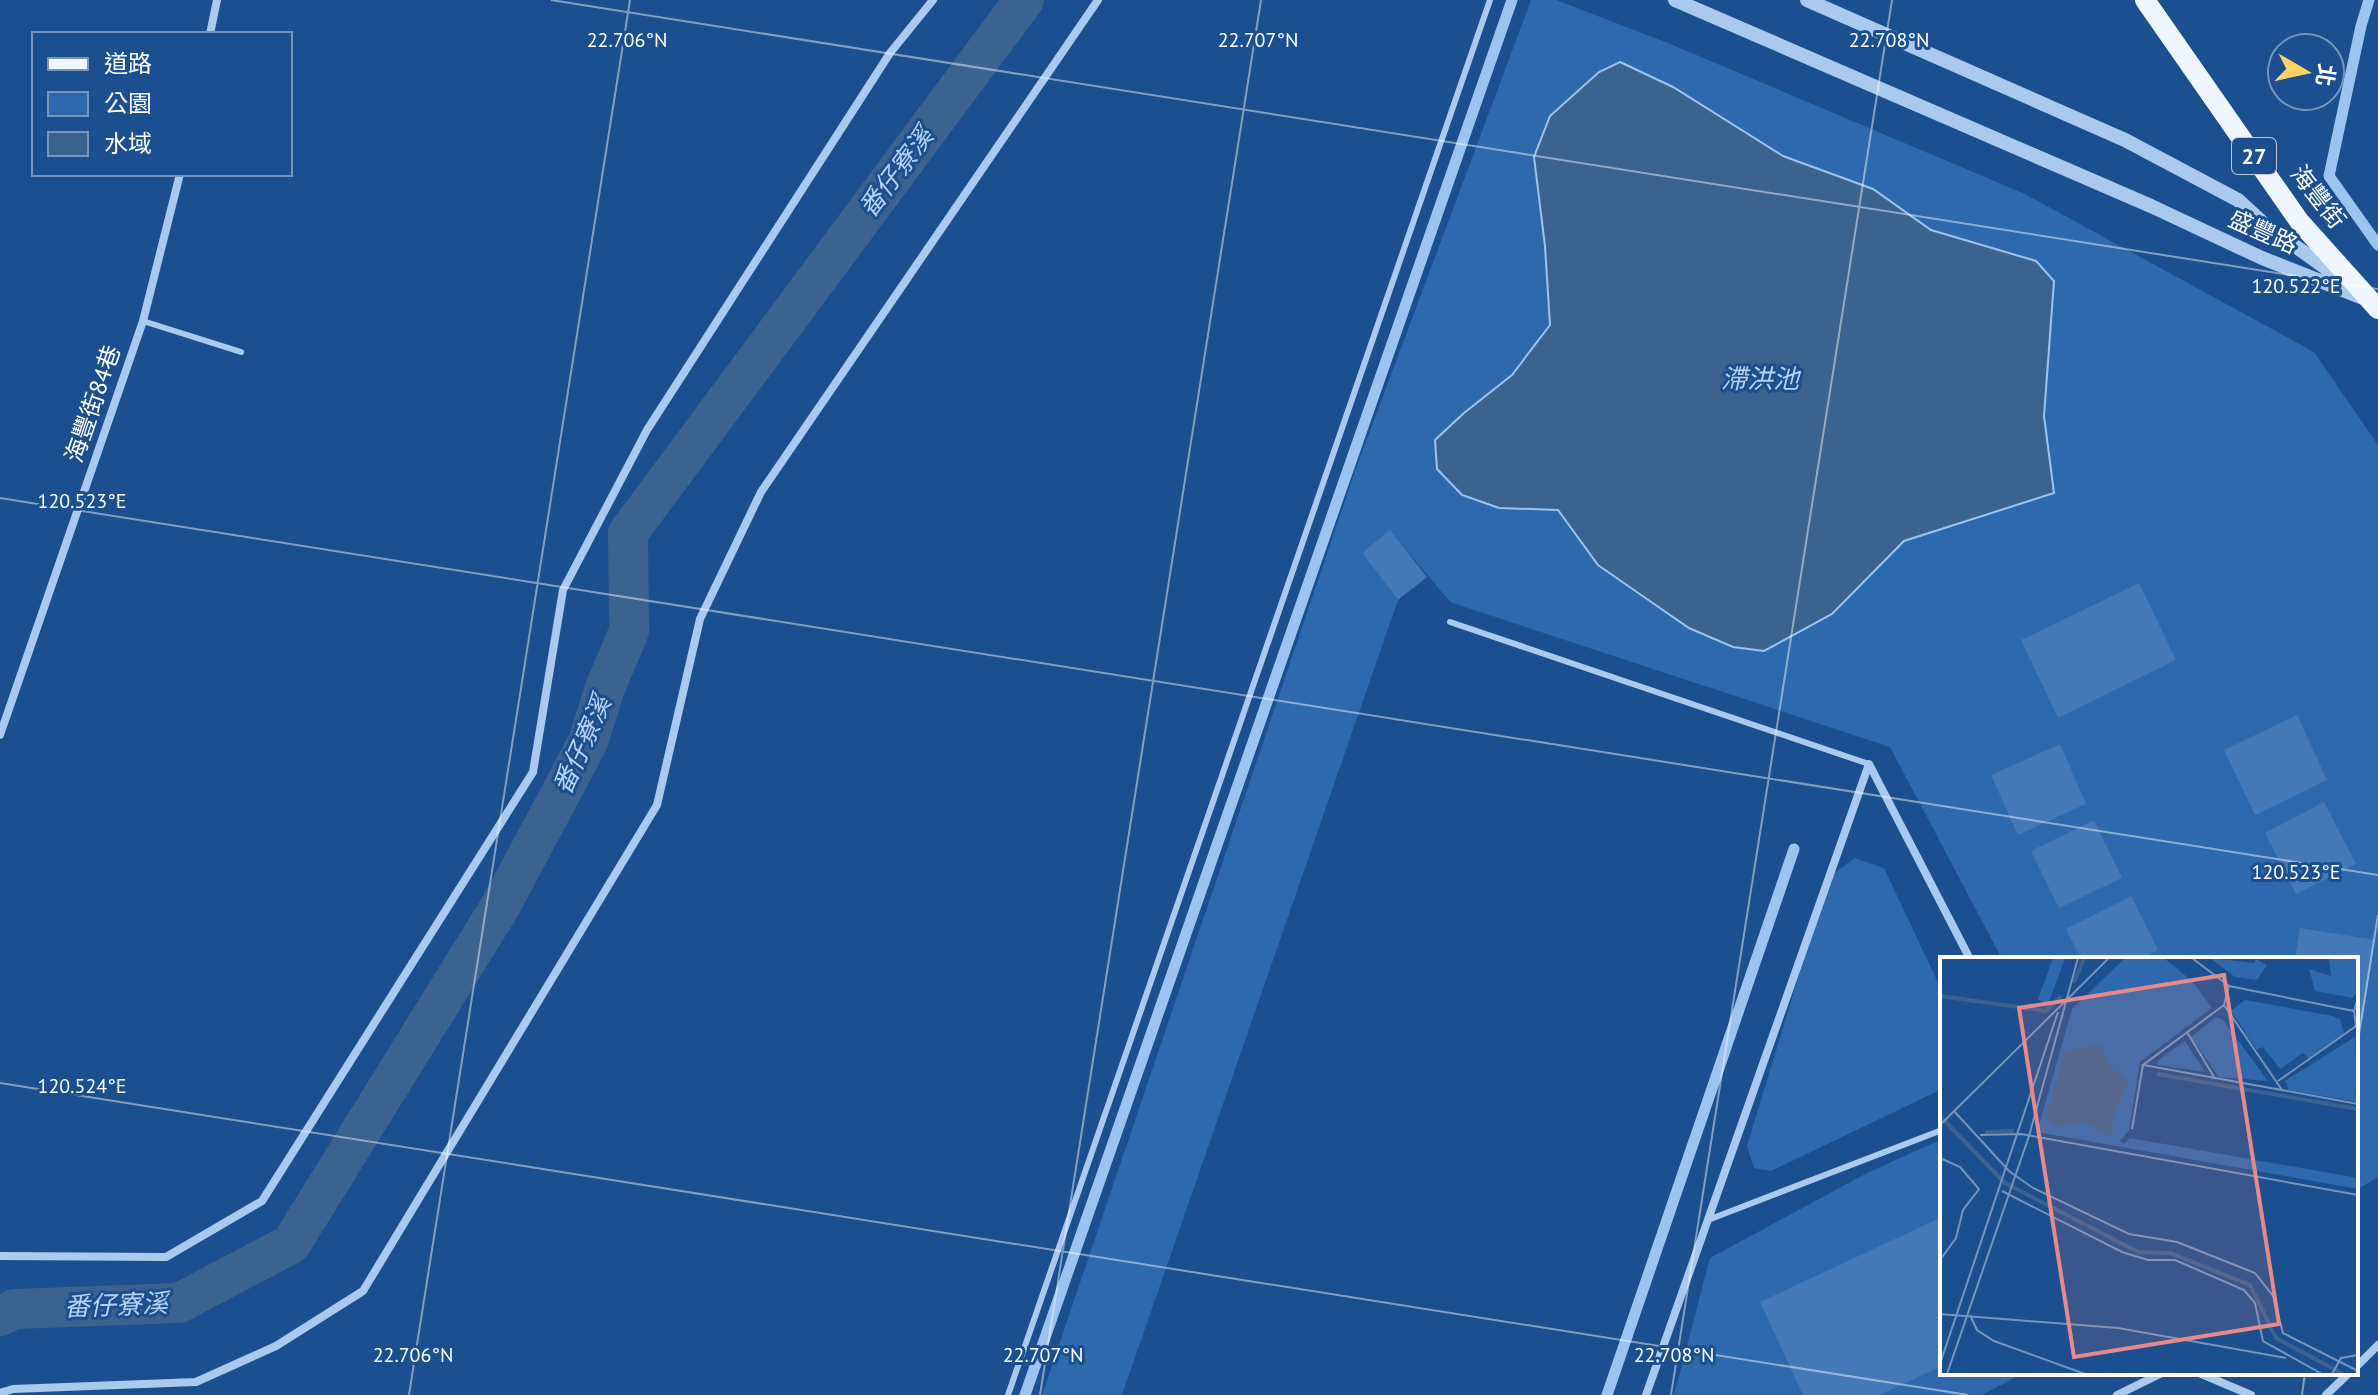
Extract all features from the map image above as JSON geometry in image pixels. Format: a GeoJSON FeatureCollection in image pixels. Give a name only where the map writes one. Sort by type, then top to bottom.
{"type":"FeatureCollection","features":[{"type":"Feature","properties":{"kind":"main road","name":"海豐街"},"geometry":{"type":"LineString","coordinates":[[2145,0],[2299,221],[2377,305]]}},
{"type":"Feature","properties":{"kind":"street"},"geometry":{"type":"LineString","coordinates":[[210,32],[217,0]]}},
{"type":"Feature","properties":{"kind":"street"},"geometry":{"type":"LineString","coordinates":[[0,1256],[166,1257],[262,1201],[533,772],[563,590],[647,430],[890,53],[933,0]]}},
{"type":"Feature","properties":{"kind":"street"},"geometry":{"type":"LineString","coordinates":[[0,1393],[13,1389],[196,1382],[276,1346],[363,1291],[657,805],[700,619],[761,492],[1098,0]]}},
{"type":"Feature","properties":{"kind":"street","name":"盛豐路"},"geometry":{"type":"LineString","coordinates":[[1675,0],[2151,206],[2262,258],[2377,305]]}},
{"type":"Feature","properties":{"kind":"street","name":"盛豐路"},"geometry":{"type":"LineString","coordinates":[[1807,0],[2125,140],[2238,200],[2263,223],[2377,305]]}},
{"type":"Feature","properties":{"kind":"street","name":"海豐街84巷"},"geometry":{"type":"LineString","coordinates":[[0,735],[143,321],[179,176]]}},
{"type":"Feature","properties":{"kind":"street"},"geometry":{"type":"LineString","coordinates":[[1869,764],[1969,957]]}},
{"type":"Feature","properties":{"kind":"street"},"geometry":{"type":"LineString","coordinates":[[1646,1395],[1869,764]]}},
{"type":"Feature","properties":{"kind":"street"},"geometry":{"type":"LineString","coordinates":[[2358,1365],[2378,1345]]}},
{"type":"Feature","properties":{"kind":"street"},"geometry":{"type":"LineString","coordinates":[[2117,1395],[2158,1375]]}},
{"type":"Feature","properties":{"kind":"street"},"geometry":{"type":"LineString","coordinates":[[2204,1375],[2251,1395]]}},
{"type":"Feature","properties":{"kind":"street"},"geometry":{"type":"LineString","coordinates":[[2326,1395],[2347,1375]]}},
{"type":"Feature","properties":{"kind":"lane"},"geometry":{"type":"LineString","coordinates":[[1008,1395],[1490,0]]}},
{"type":"Feature","properties":{"kind":"lane"},"geometry":{"type":"LineString","coordinates":[[143,321],[241,352]]}},
{"type":"Feature","properties":{"kind":"lane"},"geometry":{"type":"LineString","coordinates":[[1450,622],[1869,764]]}},
{"type":"Feature","properties":{"kind":"lane"},"geometry":{"type":"LineString","coordinates":[[1708,1220],[1940,1131]]}},
{"type":"Feature","properties":{"kind":"green space"},"geometry":{"type":"Polygon","coordinates":[[[1531,0],[1556,0],[1668,43],[2025,194],[2314,352],[2378,445],[2378,1177],[2358,1189],[2358,957],[2001,957],[1890,747],[1450,602],[1390,531],[1362,553],[1398,600],[1122,1395],[1042,1395],[1354,474],[1531,0]]]}},
{"type":"Feature","properties":{"kind":"green space"},"geometry":{"type":"Polygon","coordinates":[[[1855,858],[1884,868],[1940,987],[1940,1090],[1771,1171],[1754,1168],[1747,1146],[1829,877],[1855,858]]]}},
{"type":"Feature","properties":{"kind":"green space"},"geometry":{"type":"Polygon","coordinates":[[[1940,1140],[1940,1375],[2020,1375],[1982,1395],[1674,1395],[1710,1258],[1867,1173],[1940,1140]]]}},
{"type":"Feature","properties":{"kind":"water","name":"滯洪池"},"geometry":{"type":"Polygon","coordinates":[[[1620,62],[1673,87],[1783,156],[1873,189],[1931,230],[2036,261],[2054,281],[2044,416],[2054,493],[1904,541],[1832,614],[1764,651],[1733,647],[1689,628],[1598,565],[1558,510],[1499,508],[1462,495],[1437,469],[1435,440],[1512,375],[1550,325],[1545,246],[1534,157],[1550,116],[1599,72],[1620,62]]]}},
{"type":"Feature","properties":{"kind":"building"},"geometry":{"type":"Polygon","coordinates":[[[1390,530],[1427,577],[1398,600],[1362,553],[1390,530]]]}},
{"type":"Feature","properties":{"kind":"building"},"geometry":{"type":"Polygon","coordinates":[[[2139,583],[2176,660],[2058,718],[2021,640],[2139,583]]]}},
{"type":"Feature","properties":{"kind":"building"},"geometry":{"type":"Polygon","coordinates":[[[2297,715],[2327,780],[2255,815],[2224,750],[2297,715]]]}},
{"type":"Feature","properties":{"kind":"building"},"geometry":{"type":"Polygon","coordinates":[[[2060,744],[2086,804],[2018,835],[1991,775],[2060,744]]]}},
{"type":"Feature","properties":{"kind":"building"},"geometry":{"type":"Polygon","coordinates":[[[2324,802],[2356,864],[2296,894],[2265,833],[2324,802]]]}},
{"type":"Feature","properties":{"kind":"building"},"geometry":{"type":"Polygon","coordinates":[[[2094,820],[2122,878],[2059,908],[2031,851],[2094,820]]]}},
{"type":"Feature","properties":{"kind":"building"},"geometry":{"type":"Polygon","coordinates":[[[2131,896],[2158,950],[2145,957],[2080,957],[2066,929],[2131,896]]]}},
{"type":"Feature","properties":{"kind":"building"},"geometry":{"type":"Polygon","coordinates":[[[2300,928],[2375,940],[2363,1019],[2358,1018],[2358,957],[2295,957],[2300,928]]]}},
{"type":"Feature","properties":{"kind":"building"},"geometry":{"type":"Polygon","coordinates":[[[1940,1218],[1940,1367],[1879,1395],[1803,1395],[1760,1302],[1940,1218]]]}},
{"type":"Feature","properties":{"kind":"waterway","name":"番仔寮溪"},"geometry":{"type":"LineString","coordinates":[[0,1316],[14,1309],[179,1303],[291,1244],[501,905],[588,742],[605,688],[629,631],[628,533],[1024,0]]}},
{"type":"Feature","properties":{"kind":"waterway"},"geometry":{"type":"LineString","coordinates":[[1025,1395],[1512,0]]}},
{"type":"Feature","properties":{"kind":"waterway"},"geometry":{"type":"LineString","coordinates":[[2369,0],[2329,176],[2378,245]]}},
{"type":"Feature","properties":{"kind":"waterway"},"geometry":{"type":"LineString","coordinates":[[1607,1395],[1794,849]]}}]}
